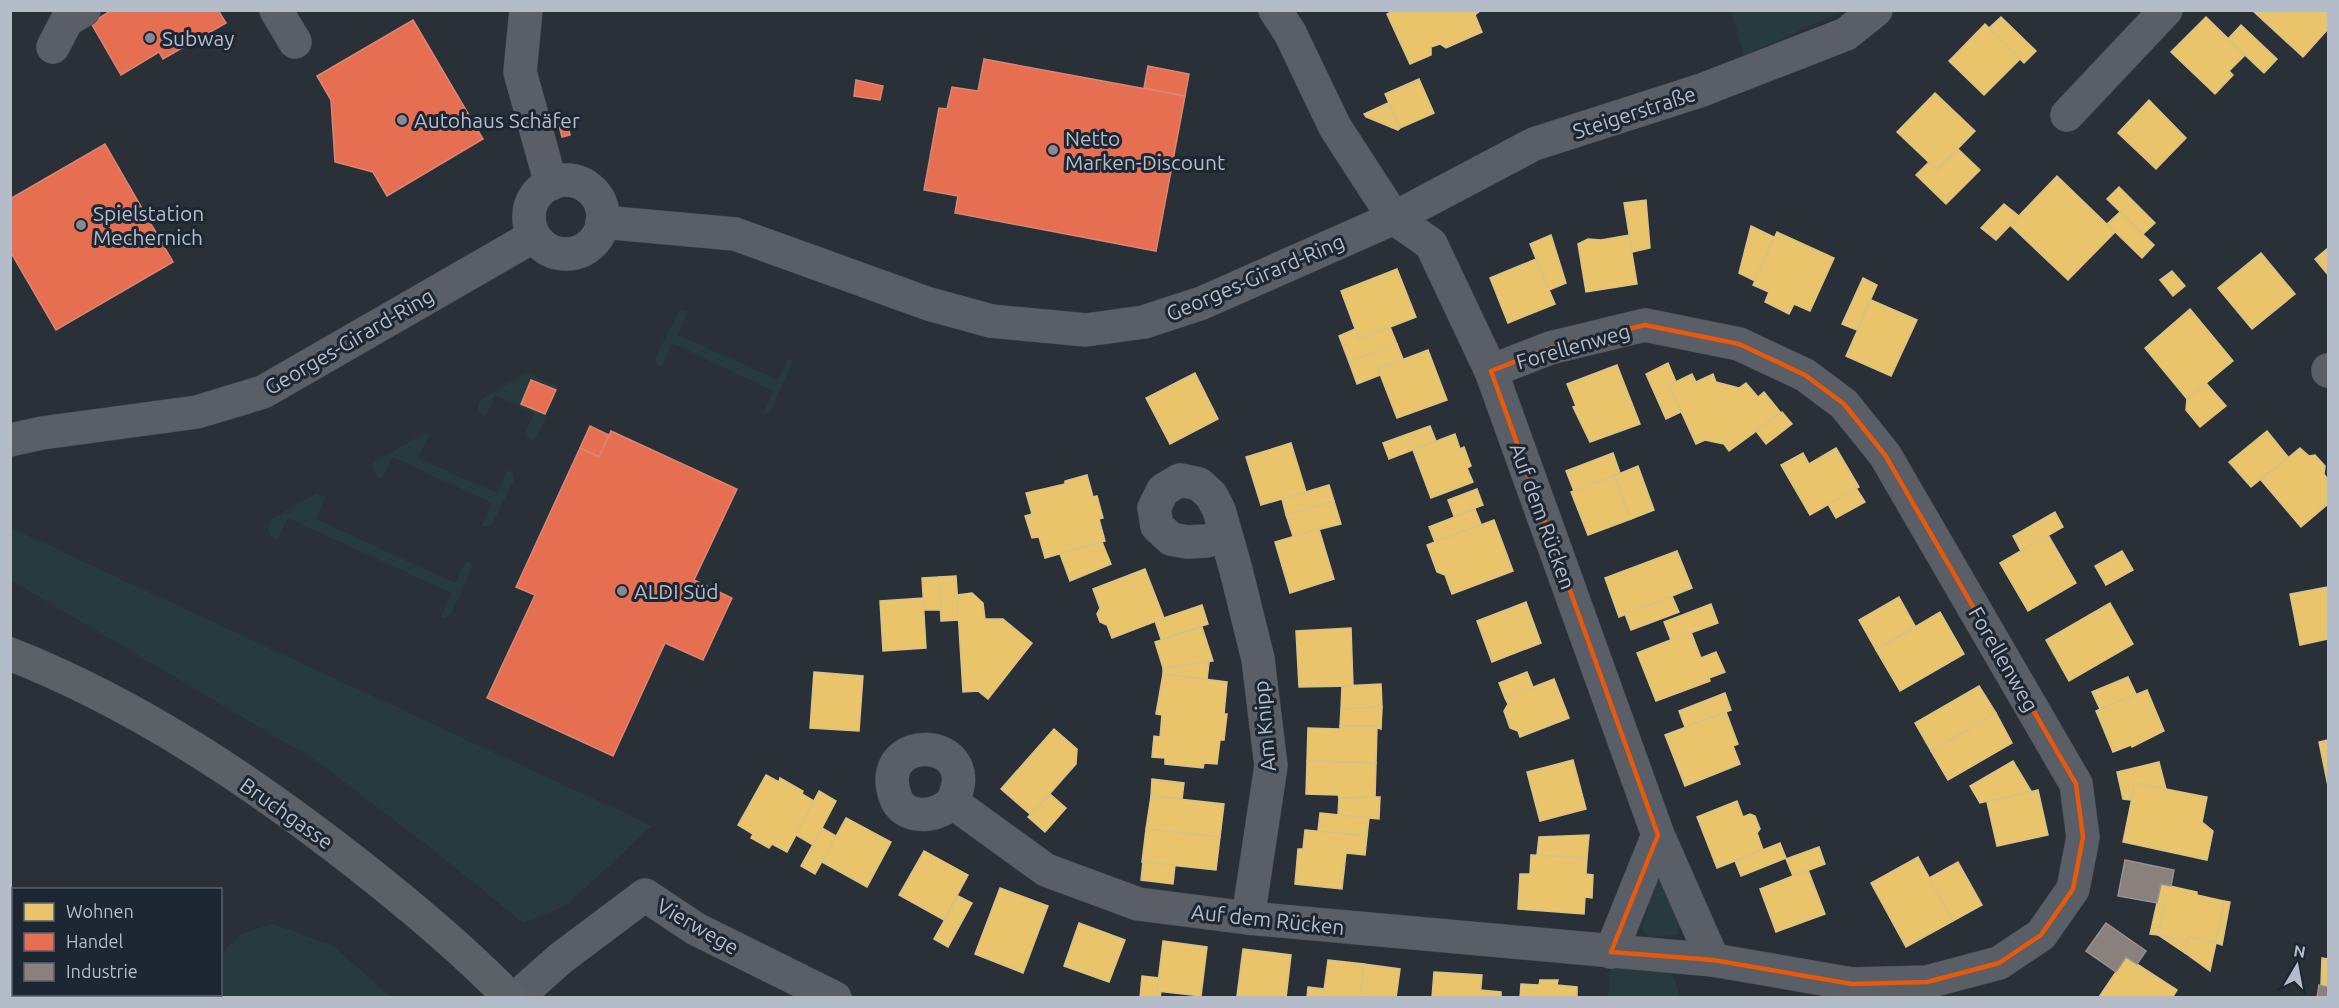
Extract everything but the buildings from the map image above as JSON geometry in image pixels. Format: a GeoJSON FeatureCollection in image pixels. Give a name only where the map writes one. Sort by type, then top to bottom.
{"type":"FeatureCollection","features":[{"type":"Feature","properties":{"kind":"main road","name":"Bruchgasse"},"geometry":{"type":"LineString","coordinates":[[10,645],[25,660],[135,713],[304,824],[399,896],[510,998]]}},
{"type":"Feature","properties":{"kind":"street"},"geometry":{"type":"LineString","coordinates":[[53,47],[67,20],[84,10]]}},
{"type":"Feature","properties":{"kind":"street"},"geometry":{"type":"LineString","coordinates":[[276,10],[295,42]]}},
{"type":"Feature","properties":{"kind":"street"},"geometry":{"type":"LineString","coordinates":[[526,10],[520,72],[551,184]]}},
{"type":"Feature","properties":{"kind":"street"},"geometry":{"type":"LineString","coordinates":[[1275,10],[1290,33],[1335,127],[1394,218]]}},
{"type":"Feature","properties":{"kind":"street","name":"Steigerstraße"},"geometry":{"type":"LineString","coordinates":[[1394,218],[1534,144],[1702,90],[1846,34],[1876,10]]}},
{"type":"Feature","properties":{"kind":"street"},"geometry":{"type":"LineString","coordinates":[[2067,115],[2166,10]]}},
{"type":"Feature","properties":{"kind":"street"},"geometry":{"type":"LineString","coordinates":[[570,180],[583,184],[594,193],[601,204],[602,222],[600,231],[593,242],[582,250],[569,254],[555,252],[543,246],[534,236],[529,223],[529,209],[535,196],[544,187],[557,181],[570,180]]}},
{"type":"Feature","properties":{"kind":"street","name":"Georges-Girard-Ring"},"geometry":{"type":"LineString","coordinates":[[602,222],[735,234],[929,304],[991,321],[1086,330],[1144,322],[1202,303],[1394,218]]}},
{"type":"Feature","properties":{"kind":"street","name":"Auf dem Rücken"},"geometry":{"type":"LineString","coordinates":[[1394,218],[1431,244],[1491,371],[1658,835],[1713,960]]}},
{"type":"Feature","properties":{"kind":"street","name":"Georges-Girard-Ring"},"geometry":{"type":"LineString","coordinates":[[10,440],[42,433],[197,412],[263,392],[534,236]]}},
{"type":"Feature","properties":{"kind":"street","name":"Forellenweg"},"geometry":{"type":"LineString","coordinates":[[1491,371],[1550,348],[1645,325],[1738,344],[1804,375],[1844,404],[1885,454],[2076,784],[2083,837],[2073,888],[2041,935],[1999,963],[1926,982],[1852,984],[1713,960],[1680,958]]}},
{"type":"Feature","properties":{"kind":"street","name":"Am Knipp"},"geometry":{"type":"LineString","coordinates":[[1226,536],[1257,659],[1271,766],[1248,918]]}},
{"type":"Feature","properties":{"kind":"street","name":"Auf dem Rücken"},"geometry":{"type":"LineString","coordinates":[[952,802],[1046,870],[1138,904],[1248,918],[1680,958]]}},
{"type":"Feature","properties":{"kind":"street"},"geometry":{"type":"LineString","coordinates":[[1611,952],[1658,835]]}},
{"type":"Feature","properties":{"kind":"street","name":"Vierwege"},"geometry":{"type":"LineString","coordinates":[[516,998],[561,958],[645,895],[696,929],[835,998]]}},
{"type":"Feature","properties":{"kind":"highlighted area"},"geometry":{"type":"Polygon","coordinates":[[[1645,325],[1739,344],[1805,375],[1844,404],[1885,455],[2076,784],[2083,837],[2073,889],[2041,935],[1999,963],[1927,982],[1852,984],[1713,960],[1611,952],[1658,835],[1491,371],[1550,348],[1645,325]]]}},
{"type":"Feature","properties":{"kind":"green space"},"geometry":{"type":"Polygon","coordinates":[[[1731,10],[1844,11],[1744,55],[1731,10]]]}},
{"type":"Feature","properties":{"kind":"green space"},"geometry":{"type":"Polygon","coordinates":[[[680,309],[688,312],[678,335],[778,380],[788,359],[793,360],[771,411],[763,414],[773,391],[685,349],[672,344],[662,367],[656,364],[655,358],[680,309]]]}},
{"type":"Feature","properties":{"kind":"green space"},"geometry":{"type":"Polygon","coordinates":[[[527,373],[557,386],[556,390],[532,380],[521,403],[548,416],[534,440],[524,435],[534,413],[495,395],[485,418],[478,409],[483,398],[527,373]]]}},
{"type":"Feature","properties":{"kind":"green space"},"geometry":{"type":"Polygon","coordinates":[[[423,434],[429,435],[418,458],[497,493],[508,470],[513,473],[514,480],[492,524],[487,527],[482,526],[492,503],[393,457],[382,479],[377,477],[372,466],[375,462],[423,434]]]}},
{"type":"Feature","properties":{"kind":"green space"},"geometry":{"type":"Polygon","coordinates":[[[317,493],[326,497],[316,519],[455,583],[466,562],[471,562],[472,567],[451,614],[445,618],[441,616],[451,593],[288,518],[277,541],[271,536],[268,528],[272,519],[317,493]]]}},
{"type":"Feature","properties":{"kind":"green space"},"geometry":{"type":"Polygon","coordinates":[[[11,528],[652,826],[568,904],[523,923],[426,844],[315,760],[11,580],[11,528]]]}},
{"type":"Feature","properties":{"kind":"green space"},"geometry":{"type":"Polygon","coordinates":[[[1657,881],[1662,882],[1680,926],[1677,935],[1649,937],[1642,930],[1657,881]]]}},
{"type":"Feature","properties":{"kind":"green space"},"geometry":{"type":"Polygon","coordinates":[[[272,924],[332,945],[391,997],[170,997],[222,996],[222,952],[243,933],[272,924]]]}},
{"type":"Feature","properties":{"kind":"green space"},"geometry":{"type":"Polygon","coordinates":[[[1611,964],[1671,968],[1680,997],[1608,998],[1611,964]]]}},
{"type":"Feature","properties":{"kind":"place","name":"Subway"},"geometry":{"type":"Point","coordinates":[150,38]}},
{"type":"Feature","properties":{"kind":"place","name":"Autohaus Schäfer"},"geometry":{"type":"Point","coordinates":[402,120]}},
{"type":"Feature","properties":{"kind":"place","name":"Netto Marken-Discount"},"geometry":{"type":"Point","coordinates":[1053,150]}},
{"type":"Feature","properties":{"kind":"place","name":"Spielstation Mechernich"},"geometry":{"type":"Point","coordinates":[81,225]}},
{"type":"Feature","properties":{"kind":"place","name":"ALDI Süd"},"geometry":{"type":"Point","coordinates":[622,591]}}]}
